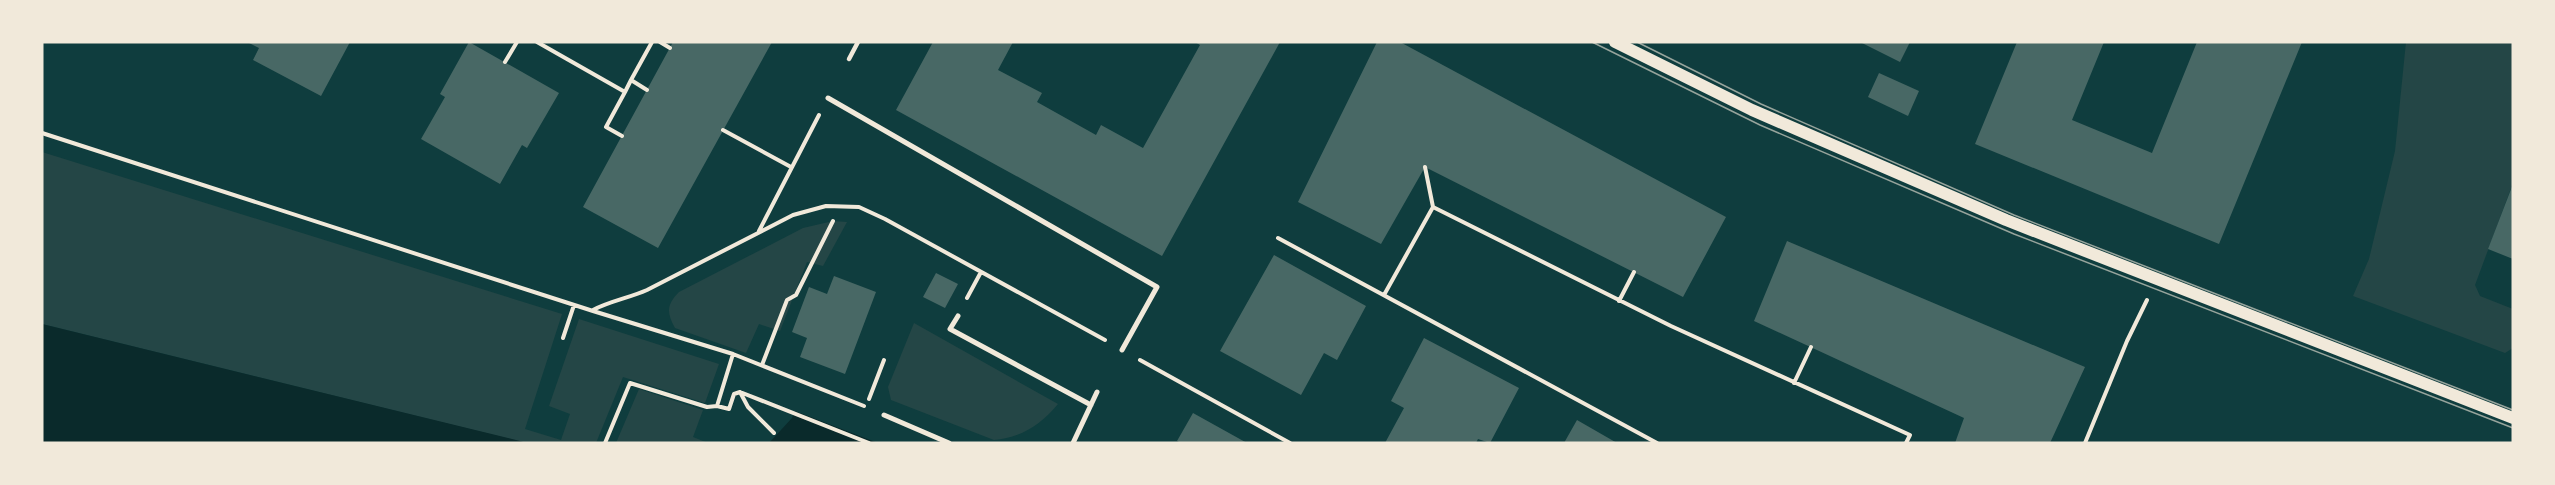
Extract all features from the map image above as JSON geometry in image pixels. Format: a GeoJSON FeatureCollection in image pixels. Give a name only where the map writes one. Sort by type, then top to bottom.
{"type":"FeatureCollection","features":[{"type":"Feature","properties":{"kind":"main road"},"geometry":{"type":"LineString","coordinates":[[1615,42],[1752,110],[2070,247],[2513,418]]}},
{"type":"Feature","properties":{"kind":"street"},"geometry":{"type":"LineString","coordinates":[[828,98],[1157,287],[1122,350]]}},
{"type":"Feature","properties":{"kind":"street"},"geometry":{"type":"LineString","coordinates":[[958,316],[950,329],[1091,405]]}},
{"type":"Feature","properties":{"kind":"street"},"geometry":{"type":"LineString","coordinates":[[1073,443],[1097,392]]}},
{"type":"Feature","properties":{"kind":"street"},"geometry":{"type":"LineString","coordinates":[[884,415],[949,443]]}},
{"type":"Feature","properties":{"kind":"lane"},"geometry":{"type":"LineString","coordinates":[[849,59],[858,42]]}},
{"type":"Feature","properties":{"kind":"path"},"geometry":{"type":"LineString","coordinates":[[505,62],[517,42]]}},
{"type":"Feature","properties":{"kind":"path"},"geometry":{"type":"LineString","coordinates":[[537,42],[625,92]]}},
{"type":"Feature","properties":{"kind":"path"},"geometry":{"type":"LineString","coordinates":[[622,136],[606,127],[652,42]]}},
{"type":"Feature","properties":{"kind":"path"},"geometry":{"type":"LineString","coordinates":[[660,42],[670,48]]}},
{"type":"Feature","properties":{"kind":"path"},"geometry":{"type":"LineString","coordinates":[[631,81],[647,90]]}},
{"type":"Feature","properties":{"kind":"path"},"geometry":{"type":"LineString","coordinates":[[759,232],[828,98]]}},
{"type":"Feature","properties":{"kind":"path"},"geometry":{"type":"LineString","coordinates":[[723,130],[791,167]]}},
{"type":"Feature","properties":{"kind":"path"},"geometry":{"type":"LineString","coordinates":[[42,133],[733,354],[866,407],[884,360]]}},
{"type":"Feature","properties":{"kind":"path"},"geometry":{"type":"LineString","coordinates":[[1384,295],[1433,207],[1425,167]]}},
{"type":"Feature","properties":{"kind":"path"},"geometry":{"type":"LineString","coordinates":[[593,311],[608,303],[647,290],[794,215],[826,206],[859,207],[885,219],[1290,443]]}},
{"type":"Feature","properties":{"kind":"path"},"geometry":{"type":"LineString","coordinates":[[1433,207],[1619,301],[1910,435],[1906,443]]}},
{"type":"Feature","properties":{"kind":"path"},"geometry":{"type":"LineString","coordinates":[[762,365],[787,300],[796,295],[833,221]]}},
{"type":"Feature","properties":{"kind":"path"},"geometry":{"type":"LineString","coordinates":[[1278,238],[1657,443]]}},
{"type":"Feature","properties":{"kind":"path"},"geometry":{"type":"LineString","coordinates":[[958,316],[981,272]]}},
{"type":"Feature","properties":{"kind":"path"},"geometry":{"type":"LineString","coordinates":[[1619,301],[1634,272]]}},
{"type":"Feature","properties":{"kind":"path"},"geometry":{"type":"LineString","coordinates":[[2085,443],[2127,341],[2156,280]]}},
{"type":"Feature","properties":{"kind":"path"},"geometry":{"type":"LineString","coordinates":[[563,338],[574,305]]}},
{"type":"Feature","properties":{"kind":"path"},"geometry":{"type":"LineString","coordinates":[[1794,383],[1811,347]]}},
{"type":"Feature","properties":{"kind":"path"},"geometry":{"type":"LineString","coordinates":[[717,406],[733,354]]}},
{"type":"Feature","properties":{"kind":"path"},"geometry":{"type":"LineString","coordinates":[[605,443],[630,383],[706,407],[717,406],[729,409],[734,394],[740,392],[869,443]]}},
{"type":"Feature","properties":{"kind":"path"},"geometry":{"type":"LineString","coordinates":[[740,392],[748,407],[774,433]]}},
{"type":"Feature","properties":{"kind":"shaded area"},"geometry":{"type":"Polygon","coordinates":[[[2406,42],[2513,42],[2513,183],[2475,285],[2480,296],[2513,309],[2513,348],[2505,353],[2353,296],[2369,259],[2395,151],[2406,42]]]}},
{"type":"Feature","properties":{"kind":"shaded area"},"geometry":{"type":"Polygon","coordinates":[[[42,152],[562,314],[525,429],[561,440],[570,414],[549,406],[579,319],[719,364],[705,403],[623,377],[596,443],[526,443],[42,324],[42,152]]]}},
{"type":"Feature","properties":{"kind":"shaded area"},"geometry":{"type":"Polygon","coordinates":[[[833,221],[847,222],[823,266],[807,262],[780,331],[759,324],[746,353],[675,328],[669,308],[679,292],[803,228],[833,221]]]}},
{"type":"Feature","properties":{"kind":"shaded area"},"geometry":{"type":"Polygon","coordinates":[[[914,323],[1058,404],[1029,429],[1004,439],[994,440],[891,400],[888,387],[914,323]]]}},
{"type":"Feature","properties":{"kind":"shaded area"},"geometry":{"type":"Polygon","coordinates":[[[42,324],[520,441],[526,443],[42,443],[42,324]]]}},
{"type":"Feature","properties":{"kind":"shaded area"},"geometry":{"type":"Polygon","coordinates":[[[639,389],[703,410],[693,437],[708,443],[616,443],[639,389]]]}},
{"type":"Feature","properties":{"kind":"shaded area"},"geometry":{"type":"Polygon","coordinates":[[[795,411],[878,443],[769,443],[792,418],[795,411]]]}},
{"type":"Feature","properties":{"kind":"building"},"geometry":{"type":"Polygon","coordinates":[[[247,42],[350,42],[321,96],[253,60],[259,48],[247,42]]]}},
{"type":"Feature","properties":{"kind":"building"},"geometry":{"type":"Polygon","coordinates":[[[469,42],[559,93],[527,148],[522,145],[500,184],[421,139],[445,97],[440,94],[469,42]]]}},
{"type":"Feature","properties":{"kind":"building"},"geometry":{"type":"Polygon","coordinates":[[[673,42],[772,42],[658,248],[583,207],[673,42]]]}},
{"type":"Feature","properties":{"kind":"building"},"geometry":{"type":"Polygon","coordinates":[[[933,42],[1013,42],[998,70],[1042,93],[1037,102],[1096,135],[1101,125],[1143,148],[1200,45],[1195,42],[1280,42],[1162,256],[896,110],[933,42]]]}},
{"type":"Feature","properties":{"kind":"building"},"geometry":{"type":"Polygon","coordinates":[[[1377,42],[1400,42],[1726,217],[1683,297],[1425,167],[1381,244],[1298,202],[1377,42]]]}},
{"type":"Feature","properties":{"kind":"building"},"geometry":{"type":"Polygon","coordinates":[[[1860,42],[1910,42],[1900,62],[1860,42]]]}},
{"type":"Feature","properties":{"kind":"building"},"geometry":{"type":"Polygon","coordinates":[[[2017,42],[2104,42],[2072,120],[2152,153],[2197,42],[2302,42],[2219,244],[1975,144],[2017,42]]]}},
{"type":"Feature","properties":{"kind":"building"},"geometry":{"type":"Polygon","coordinates":[[[1879,73],[1919,91],[1908,116],[1868,97],[1879,73]]]}},
{"type":"Feature","properties":{"kind":"building"},"geometry":{"type":"Polygon","coordinates":[[[2513,184],[2513,259],[2488,249],[2513,184]]]}},
{"type":"Feature","properties":{"kind":"building"},"geometry":{"type":"Polygon","coordinates":[[[1787,241],[2085,367],[2050,443],[1955,443],[1964,418],[1754,321],[1787,241]]]}},
{"type":"Feature","properties":{"kind":"building"},"geometry":{"type":"Polygon","coordinates":[[[1274,255],[1366,306],[1337,360],[1324,353],[1301,395],[1220,351],[1274,255]]]}},
{"type":"Feature","properties":{"kind":"building"},"geometry":{"type":"Polygon","coordinates":[[[936,273],[958,284],[945,308],[923,297],[936,273]]]}},
{"type":"Feature","properties":{"kind":"building"},"geometry":{"type":"Polygon","coordinates":[[[834,276],[876,292],[845,374],[800,357],[807,338],[792,332],[809,287],[827,294],[834,276]]]}},
{"type":"Feature","properties":{"kind":"building"},"geometry":{"type":"Polygon","coordinates":[[[1424,338],[1519,388],[1490,443],[1478,439],[1476,443],[1385,443],[1404,408],[1391,401],[1424,338]]]}},
{"type":"Feature","properties":{"kind":"building"},"geometry":{"type":"Polygon","coordinates":[[[1193,413],[1247,443],[1181,443],[1177,441],[1193,413]]]}},
{"type":"Feature","properties":{"kind":"building"},"geometry":{"type":"Polygon","coordinates":[[[1577,420],[1617,443],[1564,443],[1577,420]]]}},
{"type":"Feature","properties":{"kind":"tram line"},"geometry":{"type":"LineString","coordinates":[[1592,42],[1760,125],[2014,234],[2513,428]]}},
{"type":"Feature","properties":{"kind":"tram line"},"geometry":{"type":"LineString","coordinates":[[1637,42],[1761,104],[2014,215],[2513,410]]}}]}
